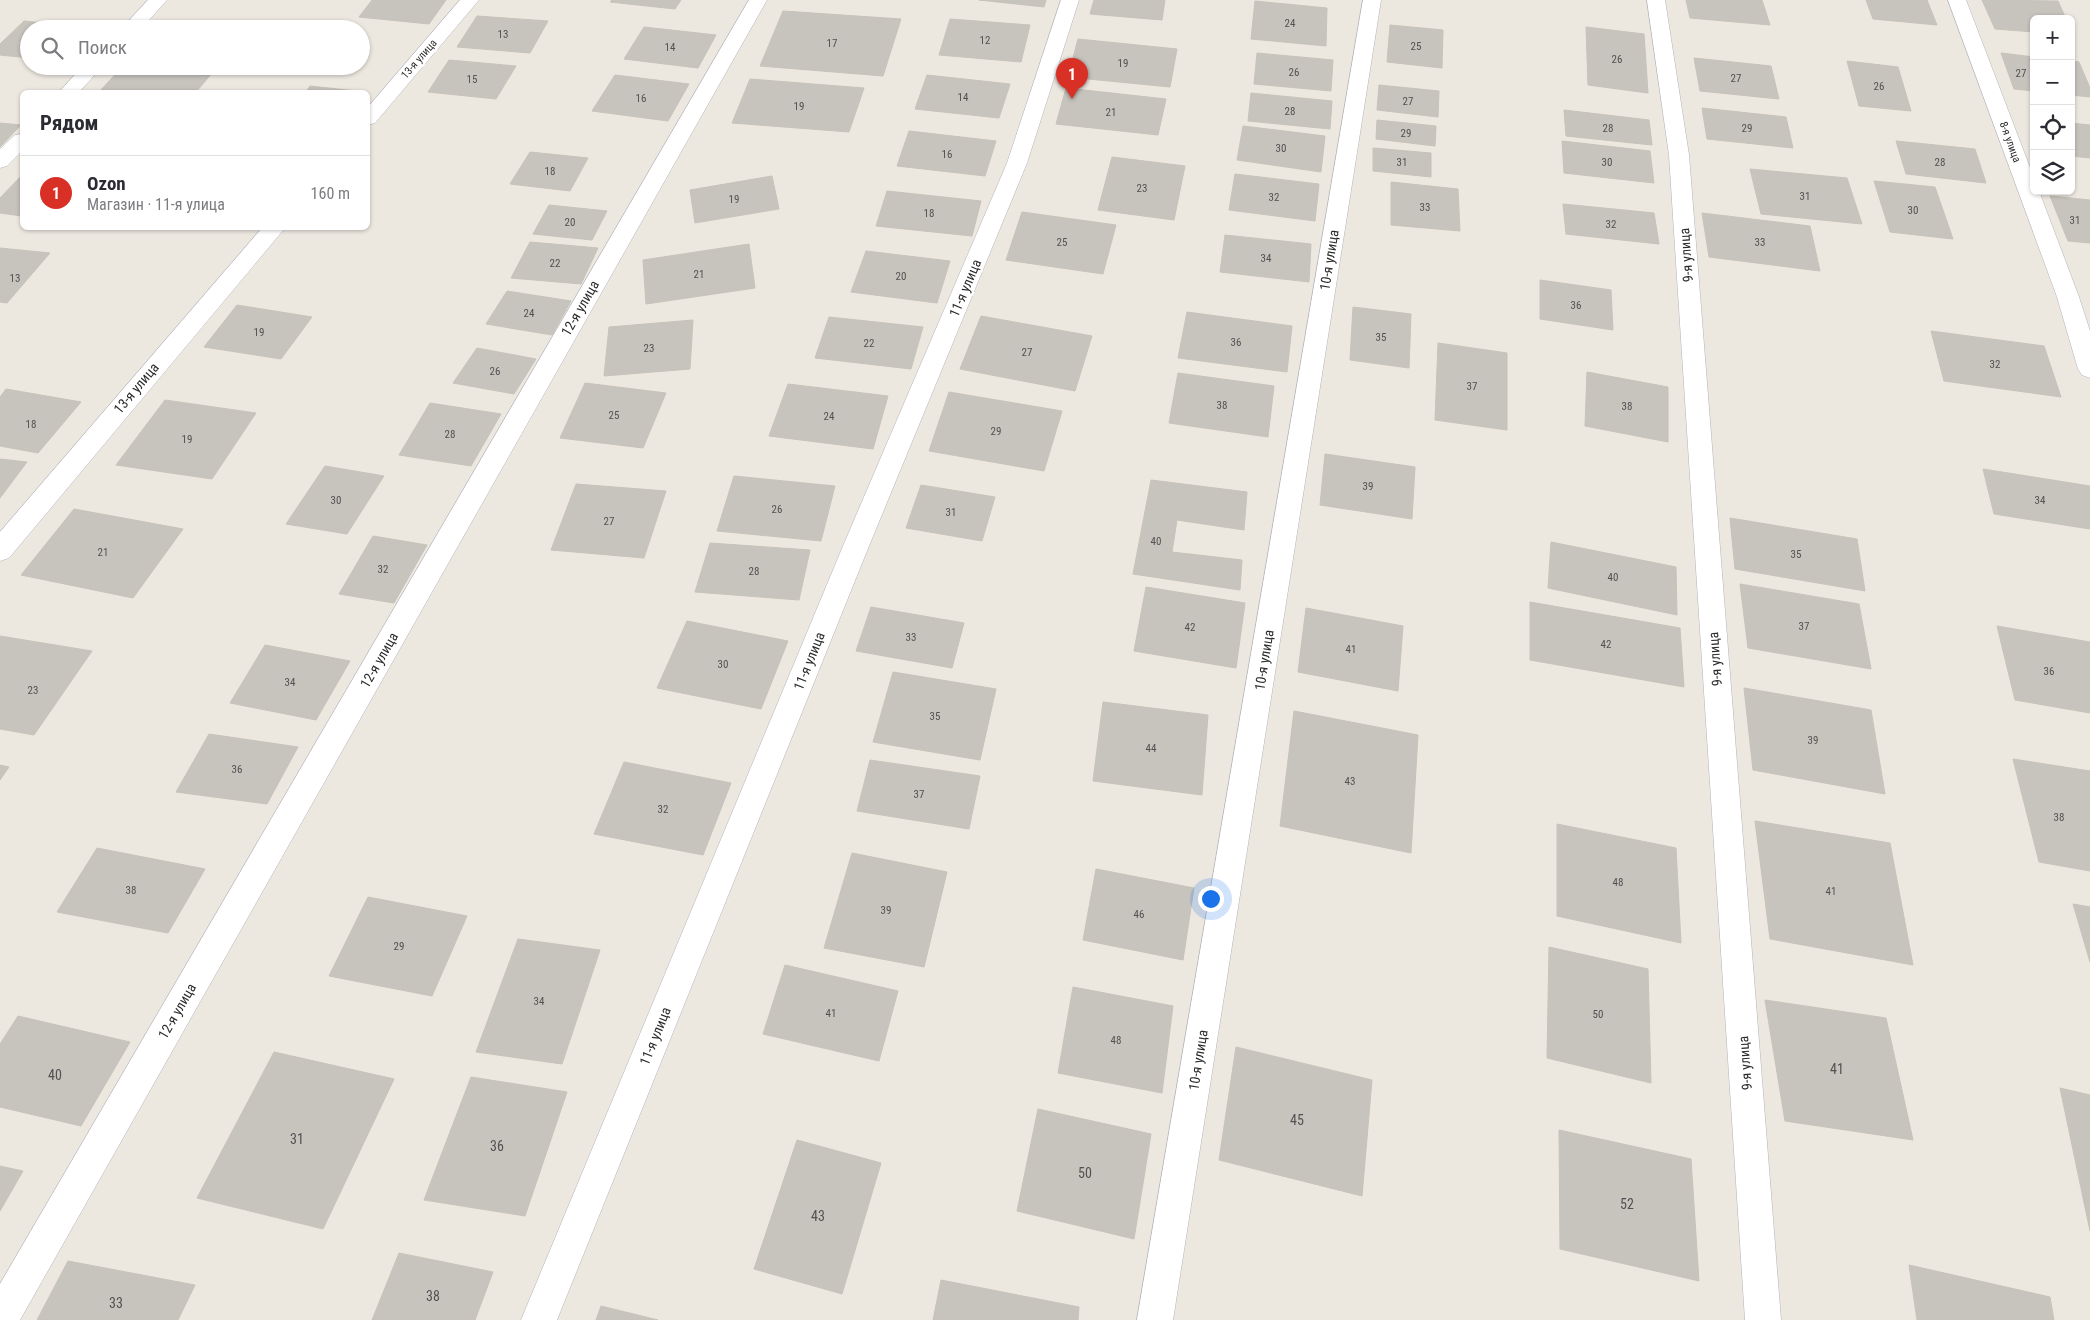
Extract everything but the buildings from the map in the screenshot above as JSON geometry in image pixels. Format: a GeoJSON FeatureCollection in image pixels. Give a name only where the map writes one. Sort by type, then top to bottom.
{"type":"FeatureCollection","features":[{"type":"Feature","properties":{"kind":"street"},"geometry":{"type":"LineString","coordinates":[[139,20],[158,0]]}},
{"type":"Feature","properties":{"kind":"street","name":"13-я улица"},"geometry":{"type":"LineString","coordinates":[[370,117],[470,0]]}},
{"type":"Feature","properties":{"kind":"street","name":"12-я улица"},"geometry":{"type":"LineString","coordinates":[[0,1319],[758,0]]}},
{"type":"Feature","properties":{"kind":"street","name":"11-я улица"},"geometry":{"type":"LineString","coordinates":[[539,1320],[856,546],[1017,163],[1070,0]]}},
{"type":"Feature","properties":{"kind":"street","name":"10-я улица"},"geometry":{"type":"LineString","coordinates":[[1155,1320],[1372,0]]}},
{"type":"Feature","properties":{"kind":"street","name":"9-я улица"},"geometry":{"type":"LineString","coordinates":[[1656,0],[1679,155],[1763,1320]]}},
{"type":"Feature","properties":{"kind":"street","name":"8-я улица"},"geometry":{"type":"LineString","coordinates":[[1957,0],[2068,297],[2090,369]]}},
{"type":"Feature","properties":{"kind":"street"},"geometry":{"type":"LineString","coordinates":[[70,90],[85,75]]}},
{"type":"Feature","properties":{"kind":"street"},"geometry":{"type":"LineString","coordinates":[[0,161],[20,142]]}},
{"type":"Feature","properties":{"kind":"street","name":"13-я улица"},"geometry":{"type":"LineString","coordinates":[[0,550],[272,230]]}},
{"type":"Feature","properties":{"kind":"place","name":"Ozon"},"geometry":{"type":"Point","coordinates":[1072,99]}}]}
